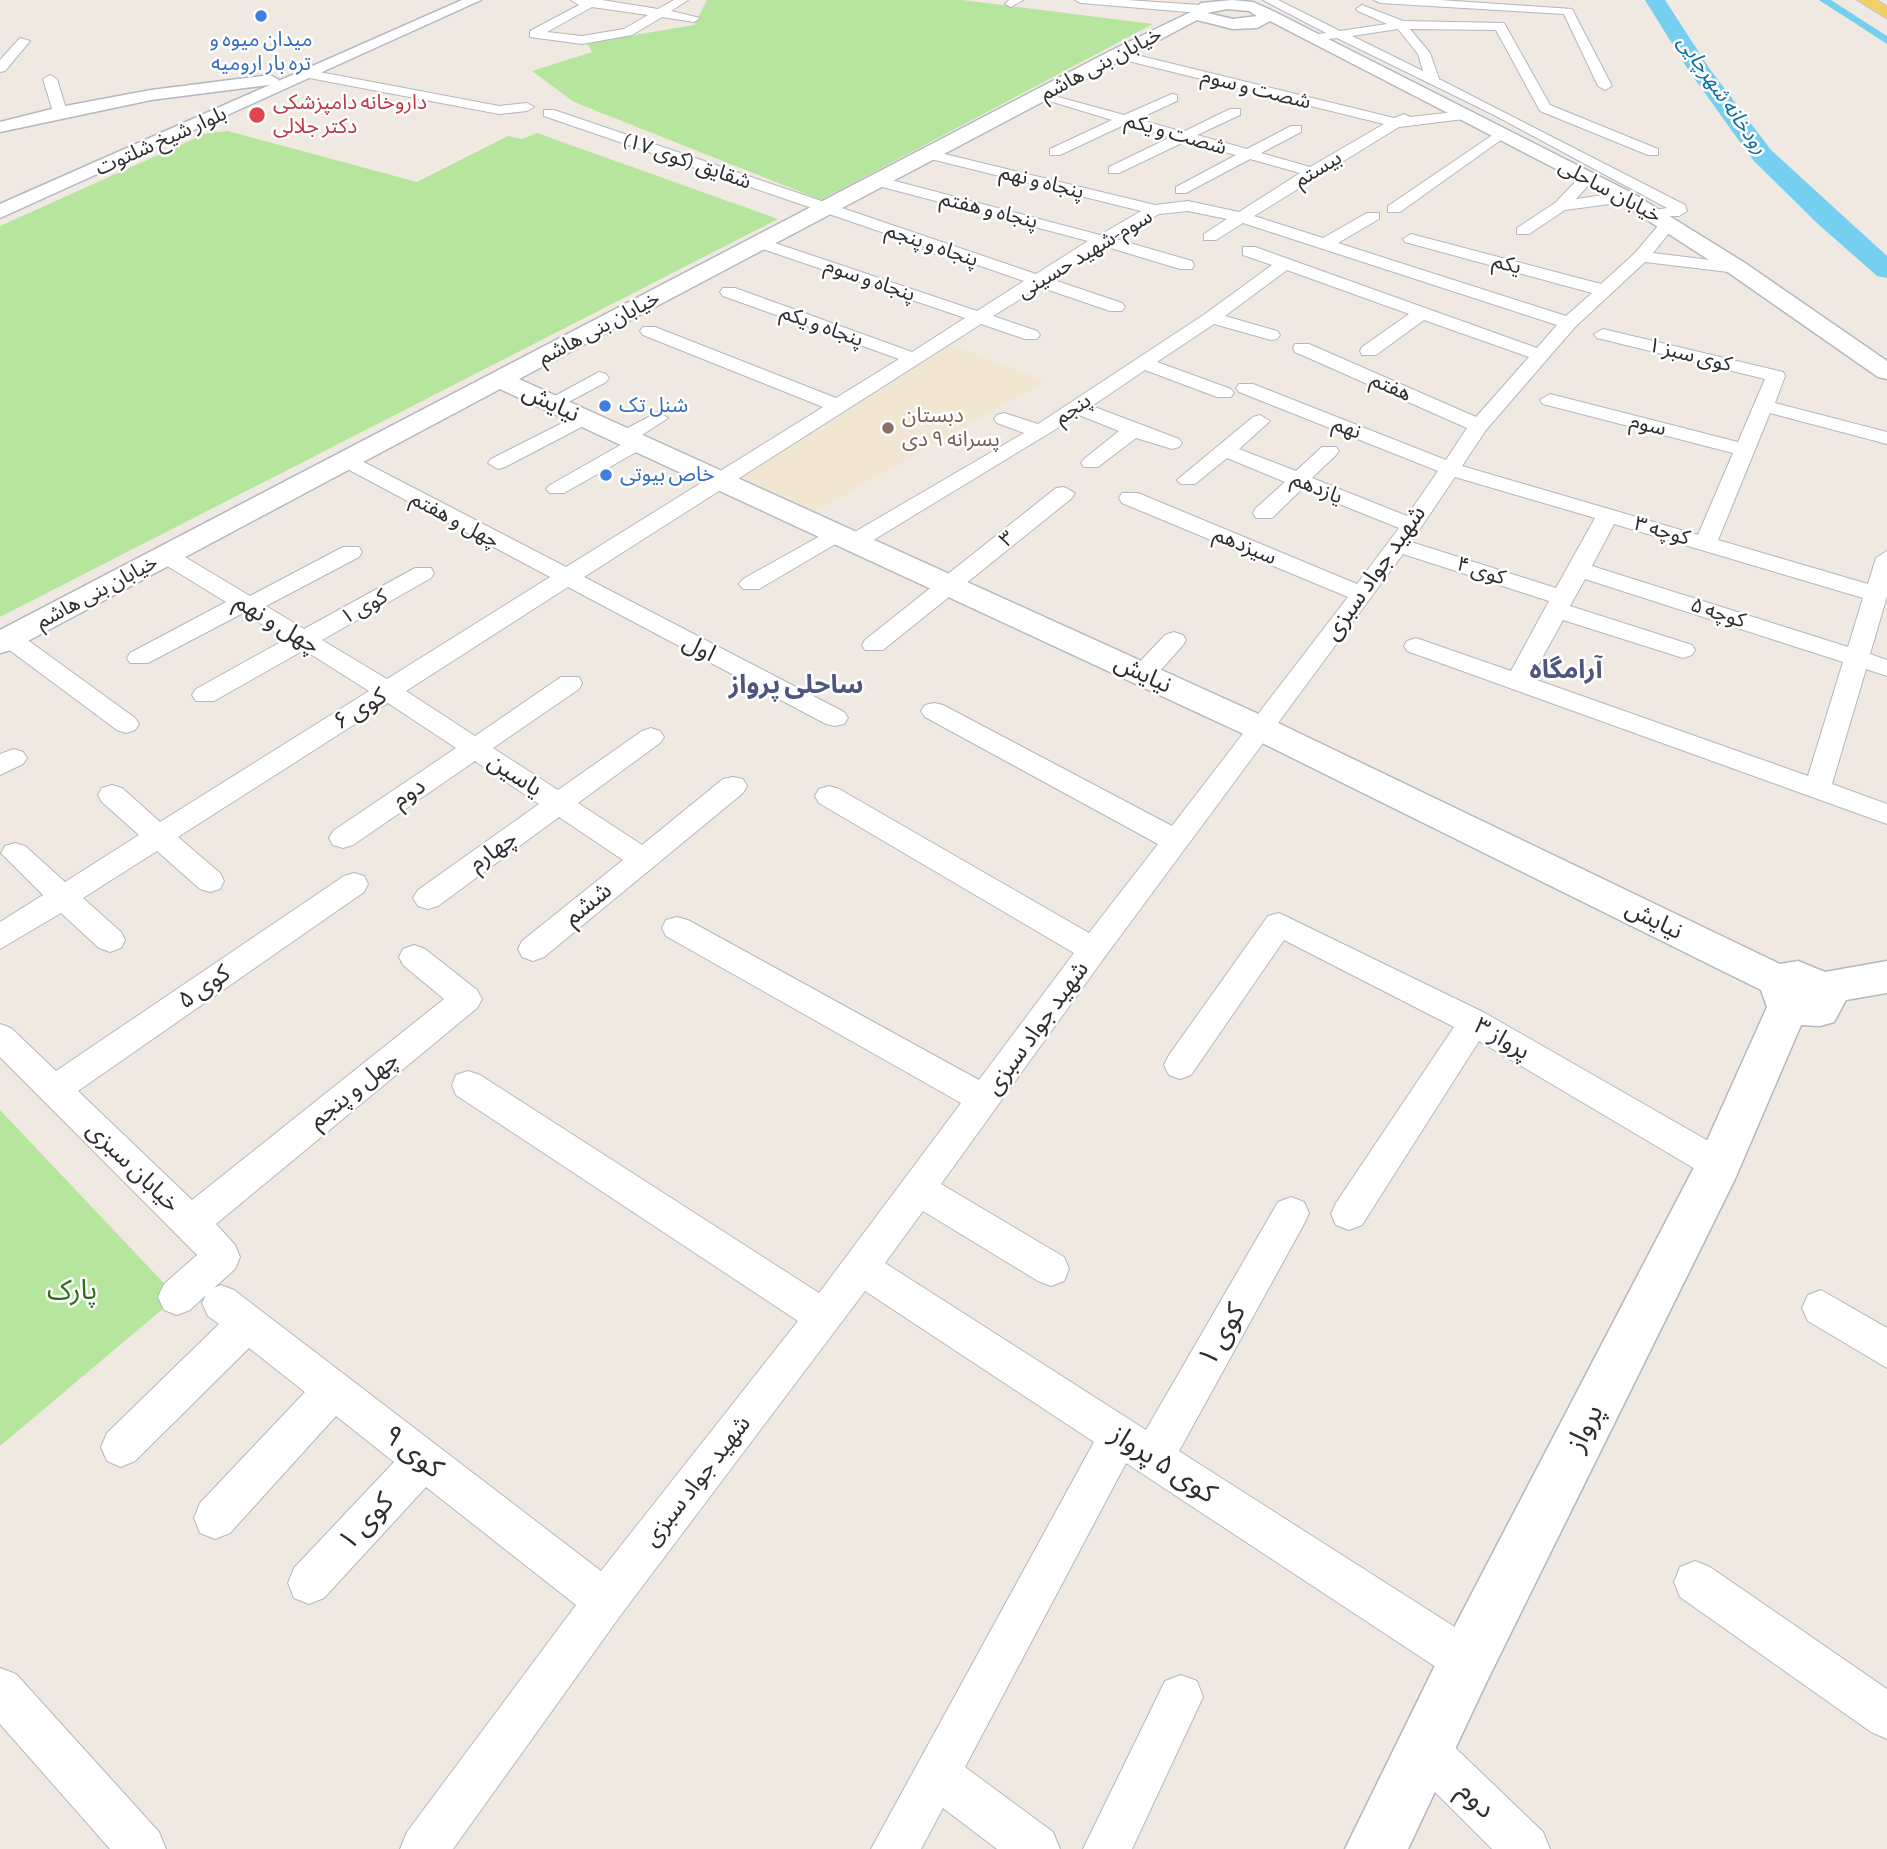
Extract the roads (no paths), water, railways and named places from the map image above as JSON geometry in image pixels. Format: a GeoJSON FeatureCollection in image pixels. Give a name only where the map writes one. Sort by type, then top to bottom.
{"type":"FeatureCollection","features":[{"type":"Feature","properties":{"kind":"main road"},"geometry":{"type":"LineString","coordinates":[[1865,0],[1887,13]]}},
{"type":"Feature","properties":{"kind":"main road"},"geometry":{"type":"LineString","coordinates":[[1882,0],[1887,3]]}},
{"type":"Feature","properties":{"kind":"street","name":"بلوار شیخ شلتوت"},"geometry":{"type":"LineString","coordinates":[[0,198],[453,0]]}},
{"type":"Feature","properties":{"kind":"street","name":"بلوار شیخ شلتوت"},"geometry":{"type":"LineString","coordinates":[[0,212],[474,0]]}},
{"type":"Feature","properties":{"kind":"street"},"geometry":{"type":"LineString","coordinates":[[570,0],[594,1],[694,18]]}},
{"type":"Feature","properties":{"kind":"street"},"geometry":{"type":"LineString","coordinates":[[594,1],[534,34],[582,40],[628,32],[682,0]]}},
{"type":"Feature","properties":{"kind":"street"},"geometry":{"type":"LineString","coordinates":[[1081,0],[1205,7],[1259,5],[1338,35],[1433,90],[1679,208],[1679,211],[1661,219]]}},
{"type":"Feature","properties":{"kind":"street"},"geometry":{"type":"LineString","coordinates":[[1380,0],[1533,5],[1573,10],[1605,86]]}},
{"type":"Feature","properties":{"kind":"street"},"geometry":{"type":"LineString","coordinates":[[1152,36],[1262,21],[1259,5]]}},
{"type":"Feature","properties":{"kind":"street","name":"خیابان ساحلی"},"geometry":{"type":"LineString","coordinates":[[1259,5],[1316,38],[1433,90],[1469,118],[1501,122],[1531,150],[1625,197],[1661,219],[1887,372]]}},
{"type":"Feature","properties":{"kind":"street"},"geometry":{"type":"LineString","coordinates":[[1205,7],[1207,20],[1233,24]]}},
{"type":"Feature","properties":{"kind":"street","name":"خیابان بنی هاشم"},"geometry":{"type":"LineString","coordinates":[[5,640],[1205,7]]}},
{"type":"Feature","properties":{"kind":"street"},"geometry":{"type":"LineString","coordinates":[[1362,9],[1401,25],[1424,53],[1433,90]]}},
{"type":"Feature","properties":{"kind":"street","name":"خیابان ساحلی"},"geometry":{"type":"LineString","coordinates":[[1233,24],[1316,38]]}},
{"type":"Feature","properties":{"kind":"street"},"geometry":{"type":"LineString","coordinates":[[1316,38],[1401,25],[1506,26],[1545,108]]}},
{"type":"Feature","properties":{"kind":"street"},"geometry":{"type":"LineString","coordinates":[[0,68],[24,41]]}},
{"type":"Feature","properties":{"kind":"street"},"geometry":{"type":"LineString","coordinates":[[336,51],[354,54]]}},
{"type":"Feature","properties":{"kind":"street","name":"شصت و سوم"},"geometry":{"type":"LineString","coordinates":[[1116,54],[1395,123]]}},
{"type":"Feature","properties":{"kind":"street"},"geometry":{"type":"LineString","coordinates":[[1194,74],[1213,64]]}},
{"type":"Feature","properties":{"kind":"street"},"geometry":{"type":"LineString","coordinates":[[309,75],[499,110],[527,107]]}},
{"type":"Feature","properties":{"kind":"street"},"geometry":{"type":"LineString","coordinates":[[50,79],[60,111]]}},
{"type":"Feature","properties":{"kind":"street"},"geometry":{"type":"LineString","coordinates":[[1254,89],[1274,79]]}},
{"type":"Feature","properties":{"kind":"street"},"geometry":{"type":"LineString","coordinates":[[0,127],[60,111],[151,95],[270,80]]}},
{"type":"Feature","properties":{"kind":"street","name":"بیستم"},"geometry":{"type":"LineString","coordinates":[[1210,237],[1395,123],[1433,90]]}},
{"type":"Feature","properties":{"kind":"street"},"geometry":{"type":"LineString","coordinates":[[1314,103],[1338,92]]}},
{"type":"Feature","properties":{"kind":"street","name":"شصت و یکم"},"geometry":{"type":"LineString","coordinates":[[1040,96],[1312,172]]}},
{"type":"Feature","properties":{"kind":"street"},"geometry":{"type":"LineString","coordinates":[[1055,152],[1172,98]]}},
{"type":"Feature","properties":{"kind":"street"},"geometry":{"type":"LineString","coordinates":[[1394,209],[1475,153],[1501,122],[1545,108],[1653,152]]}},
{"type":"Feature","properties":{"kind":"street"},"geometry":{"type":"LineString","coordinates":[[1114,170],[1235,112]]}},
{"type":"Feature","properties":{"kind":"street","name":"شقایق (کوی ۱۷)"},"geometry":{"type":"LineString","coordinates":[[549,113],[824,208]]}},
{"type":"Feature","properties":{"kind":"street"},"geometry":{"type":"LineString","coordinates":[[1395,123],[1469,118]]}},
{"type":"Feature","properties":{"kind":"street"},"geometry":{"type":"LineString","coordinates":[[1181,190],[1296,129]]}},
{"type":"Feature","properties":{"kind":"street"},"geometry":{"type":"LineString","coordinates":[[1475,153],[1531,150]]}},
{"type":"Feature","properties":{"kind":"street","name":"پنجاه و نهم"},"geometry":{"type":"LineString","coordinates":[[928,153],[1155,210]]}},
{"type":"Feature","properties":{"kind":"street"},"geometry":{"type":"LineString","coordinates":[[85,161],[105,165]]}},
{"type":"Feature","properties":{"kind":"street"},"geometry":{"type":"LineString","coordinates":[[1523,231],[1561,206],[1587,178]]}},
{"type":"Feature","properties":{"kind":"street","name":"پنجاه و هفتم"},"geometry":{"type":"LineString","coordinates":[[876,181],[1102,240],[1186,265]]}},
{"type":"Feature","properties":{"kind":"street"},"geometry":{"type":"LineString","coordinates":[[1561,206],[1625,197]]}},
{"type":"Feature","properties":{"kind":"street","name":"سوم-شهید حسینی"},"geometry":{"type":"LineString","coordinates":[[720,480],[1102,240],[1155,210],[1188,206],[1241,217],[1569,323]]}},
{"type":"Feature","properties":{"kind":"street","name":"پنجاه و پنجم"},"geometry":{"type":"LineString","coordinates":[[824,208],[1039,281]]}},
{"type":"Feature","properties":{"kind":"street"},"geometry":{"type":"LineString","coordinates":[[1326,243],[1373,216]]}},
{"type":"Feature","properties":{"kind":"street","name":"شهید جواد سبزی"},"geometry":{"type":"LineString","coordinates":[[424,1849],[605,1601],[824,1317],[1093,950],[1262,729],[1398,545],[1479,426],[1569,323],[1641,257],[1661,219]]}},
{"type":"Feature","properties":{"kind":"street","name":"یکم"},"geometry":{"type":"LineString","coordinates":[[1411,239],[1602,290]]}},
{"type":"Feature","properties":{"kind":"street","name":"پنجاه و سوم"},"geometry":{"type":"LineString","coordinates":[[760,243],[981,318]]}},
{"type":"Feature","properties":{"kind":"street"},"geometry":{"type":"LineString","coordinates":[[1249,251],[1540,355]]}},
{"type":"Feature","properties":{"kind":"street"},"geometry":{"type":"LineString","coordinates":[[1641,257],[1737,268]]}},
{"type":"Feature","properties":{"kind":"street","name":"پنجم"},"geometry":{"type":"LineString","coordinates":[[751,584],[845,538],[1040,432],[1076,406],[1145,364],[1284,264]]}},
{"type":"Feature","properties":{"kind":"street"},"geometry":{"type":"LineString","coordinates":[[1039,281],[1116,307]]}},
{"type":"Feature","properties":{"kind":"street","name":"پنجاه و یکم"},"geometry":{"type":"LineString","coordinates":[[729,292],[915,359]]}},
{"type":"Feature","properties":{"kind":"street"},"geometry":{"type":"LineString","coordinates":[[1369,351],[1422,313]]}},
{"type":"Feature","properties":{"kind":"street"},"geometry":{"type":"LineString","coordinates":[[981,318],[1031,335]]}},
{"type":"Feature","properties":{"kind":"street"},"geometry":{"type":"LineString","coordinates":[[1211,318],[1271,335]]}},
{"type":"Feature","properties":{"kind":"street"},"geometry":{"type":"LineString","coordinates":[[649,331],[838,406]]}},
{"type":"Feature","properties":{"kind":"street","name":"کوی سبز ۱"},"geometry":{"type":"LineString","coordinates":[[1603,334],[1776,376],[1765,406]]}},
{"type":"Feature","properties":{"kind":"street","name":"هفتم"},"geometry":{"type":"LineString","coordinates":[[1303,348],[1479,426]]}},
{"type":"Feature","properties":{"kind":"street"},"geometry":{"type":"LineString","coordinates":[[1145,364],[1224,393]]}},
{"type":"Feature","properties":{"kind":"street"},"geometry":{"type":"LineString","coordinates":[[552,403],[599,378]]}},
{"type":"Feature","properties":{"kind":"street","name":"نیایش"},"geometry":{"type":"LineString","coordinates":[[500,380],[1262,729],[1797,991]]}},
{"type":"Feature","properties":{"kind":"street","name":"نهم"},"geometry":{"type":"LineString","coordinates":[[1246,388],[1448,468]]}},
{"type":"Feature","properties":{"kind":"street","name":"سوم"},"geometry":{"type":"LineString","coordinates":[[1550,400],[1746,450]]}},
{"type":"Feature","properties":{"kind":"street"},"geometry":{"type":"LineString","coordinates":[[1076,406],[1172,443]]}},
{"type":"Feature","properties":{"kind":"street"},"geometry":{"type":"LineString","coordinates":[[1705,544],[1765,406],[1887,438]]}},
{"type":"Feature","properties":{"kind":"street"},"geometry":{"type":"LineString","coordinates":[[498,463],[584,418]]}},
{"type":"Feature","properties":{"kind":"street"},"geometry":{"type":"LineString","coordinates":[[556,489],[632,440],[658,418]]}},
{"type":"Feature","properties":{"kind":"street"},"geometry":{"type":"LineString","coordinates":[[1004,419],[1040,432]]}},
{"type":"Feature","properties":{"kind":"street"},"geometry":{"type":"LineString","coordinates":[[1188,480],[1260,421]]}},
{"type":"Feature","properties":{"kind":"street"},"geometry":{"type":"LineString","coordinates":[[1091,463],[1133,430]]}},
{"type":"Feature","properties":{"kind":"street","name":"یازدهم"},"geometry":{"type":"LineString","coordinates":[[1224,450],[1410,525]]}},
{"type":"Feature","properties":{"kind":"street"},"geometry":{"type":"LineString","coordinates":[[1264,513],[1329,451]]}},
{"type":"Feature","properties":{"kind":"street","name":"چهل و هفتم"},"geometry":{"type":"LineString","coordinates":[[347,461],[564,578]]}},
{"type":"Feature","properties":{"kind":"street","name":"کوچه ۳"},"geometry":{"type":"LineString","coordinates":[[1448,468],[1876,594]]}},
{"type":"Feature","properties":{"kind":"street","name":"کوی ۶"},"geometry":{"type":"LineString","coordinates":[[0,937],[720,480]]}},
{"type":"Feature","properties":{"kind":"street","name":"۳"},"geometry":{"type":"LineString","coordinates":[[874,645],[1064,493]]}},
{"type":"Feature","properties":{"kind":"street","name":"سیزدهم"},"geometry":{"type":"LineString","coordinates":[[1130,498],[1360,594]]}},
{"type":"Feature","properties":{"kind":"street"},"geometry":{"type":"LineString","coordinates":[[1517,682],[1608,515]]}},
{"type":"Feature","properties":{"kind":"street","name":"کوی ۴"},"geometry":{"type":"LineString","coordinates":[[1398,545],[1683,650]]}},
{"type":"Feature","properties":{"kind":"street"},"geometry":{"type":"LineString","coordinates":[[139,658],[351,552]]}},
{"type":"Feature","properties":{"kind":"street","name":"چهل و نهم"},"geometry":{"type":"LineString","coordinates":[[167,556],[388,691]]}},
{"type":"Feature","properties":{"kind":"street"},"geometry":{"type":"LineString","coordinates":[[1817,789],[1887,558]]}},
{"type":"Feature","properties":{"kind":"street","name":"کوچه ۵"},"geometry":{"type":"LineString","coordinates":[[1578,569],[1887,668]]}},
{"type":"Feature","properties":{"kind":"street","name":"کوی ۱"},"geometry":{"type":"LineString","coordinates":[[205,695],[423,573]]}},
{"type":"Feature","properties":{"kind":"street","name":"اول"},"geometry":{"type":"LineString","coordinates":[[564,578],[835,718]]}},
{"type":"Feature","properties":{"kind":"street"},"geometry":{"type":"LineString","coordinates":[[5,640],[126,724]]}},
{"type":"Feature","properties":{"kind":"street"},"geometry":{"type":"LineString","coordinates":[[1143,674],[1174,640]]}},
{"type":"Feature","properties":{"kind":"street"},"geometry":{"type":"LineString","coordinates":[[1416,646],[1887,814]]}},
{"type":"Feature","properties":{"kind":"street"},"geometry":{"type":"LineString","coordinates":[[475,748],[570,683]]}},
{"type":"Feature","properties":{"kind":"street","name":"یاسین"},"geometry":{"type":"LineString","coordinates":[[388,691],[643,859]]}},
{"type":"Feature","properties":{"kind":"street"},"geometry":{"type":"LineString","coordinates":[[934,711],[1176,841]]}},
{"type":"Feature","properties":{"kind":"street"},"geometry":{"type":"LineString","coordinates":[[558,803],[651,737]]}},
{"type":"Feature","properties":{"kind":"street","name":"دوم"},"geometry":{"type":"LineString","coordinates":[[343,838],[475,748]]}},
{"type":"Feature","properties":{"kind":"street"},"geometry":{"type":"LineString","coordinates":[[643,859],[733,786]]}},
{"type":"Feature","properties":{"kind":"street"},"geometry":{"type":"LineString","coordinates":[[112,795],[210,881]]}},
{"type":"Feature","properties":{"kind":"street"},"geometry":{"type":"LineString","coordinates":[[829,796],[1093,950]]}},
{"type":"Feature","properties":{"kind":"street","name":"چهارم"},"geometry":{"type":"LineString","coordinates":[[428,898],[558,803]]}},
{"type":"Feature","properties":{"kind":"street"},"geometry":{"type":"LineString","coordinates":[[15,853],[110,940]]}},
{"type":"Feature","properties":{"kind":"street","name":"ششم"},"geometry":{"type":"LineString","coordinates":[[533,949],[643,859]]}},
{"type":"Feature","properties":{"kind":"street","name":"کوی ۵"},"geometry":{"type":"LineString","coordinates":[[54,1090],[354,884]]}},
{"type":"Feature","properties":{"kind":"street","name":"پرواز ۳"},"geometry":{"type":"LineString","coordinates":[[1180,1065],[1279,924],[1474,1022],[1719,1165]]}},
{"type":"Feature","properties":{"kind":"street"},"geometry":{"type":"LineString","coordinates":[[677,928],[985,1100]]}},
{"type":"Feature","properties":{"kind":"street","name":"چهل و پنجم"},"geometry":{"type":"LineString","coordinates":[[191,1222],[466,999],[414,957]]}},
{"type":"Feature","properties":{"kind":"street"},"geometry":{"type":"LineString","coordinates":[[1797,991],[1887,976]]}},
{"type":"Feature","properties":{"kind":"street","name":"پرواز"},"geometry":{"type":"LineString","coordinates":[[1376,1849],[1467,1661],[1719,1165],[1797,991]]}},
{"type":"Feature","properties":{"kind":"street"},"geometry":{"type":"LineString","coordinates":[[1349,1214],[1474,1022]]}},
{"type":"Feature","properties":{"kind":"street","name":"خیابان سبزی"},"geometry":{"type":"LineString","coordinates":[[0,1037],[191,1222],[222,1257],[177,1297]]}},
{"type":"Feature","properties":{"kind":"street"},"geometry":{"type":"LineString","coordinates":[[467,1085],[824,1317]]}},
{"type":"Feature","properties":{"kind":"street"},"geometry":{"type":"LineString","coordinates":[[918,1189],[1051,1269]]}},
{"type":"Feature","properties":{"kind":"street","name":"کوی ۱"},"geometry":{"type":"LineString","coordinates":[[895,1849],[936,1774],[1136,1446],[1291,1213]]}},
{"type":"Feature","properties":{"kind":"street","name":"کوی ۵ پرواز"},"geometry":{"type":"LineString","coordinates":[[860,1268],[1467,1661]]}},
{"type":"Feature","properties":{"kind":"street"},"geometry":{"type":"LineString","coordinates":[[1821,1308],[1887,1349]]}},
{"type":"Feature","properties":{"kind":"street","name":"کوی ۹"},"geometry":{"type":"LineString","coordinates":[[121,1447],[234,1313],[605,1601]]}},
{"type":"Feature","properties":{"kind":"street"},"geometry":{"type":"LineString","coordinates":[[215,1518],[333,1390]]}},
{"type":"Feature","properties":{"kind":"street","name":"کوی ۱"},"geometry":{"type":"LineString","coordinates":[[309,1583],[424,1461]]}},
{"type":"Feature","properties":{"kind":"street"},"geometry":{"type":"LineString","coordinates":[[1695,1582],[1887,1716]]}},
{"type":"Feature","properties":{"kind":"street"},"geometry":{"type":"LineString","coordinates":[[0,1690],[142,1849]]}},
{"type":"Feature","properties":{"kind":"street"},"geometry":{"type":"LineString","coordinates":[[1107,1849],[1181,1697]]}},
{"type":"Feature","properties":{"kind":"street","name":"دوم"},"geometry":{"type":"LineString","coordinates":[[1425,1750],[1526,1849]]}},
{"type":"Feature","properties":{"kind":"street"},"geometry":{"type":"LineString","coordinates":[[936,1774],[1036,1849]]}},
{"type":"Feature","properties":{"kind":"waterway","name":"رودخانه شهرچایی"},"geometry":{"type":"LineString","coordinates":[[1655,0],[1700,71],[1762,155],[1827,218],[1887,270]]}},
{"type":"Feature","properties":{"kind":"waterway"},"geometry":{"type":"LineString","coordinates":[[1824,0],[1887,41]]}},
{"type":"Feature","properties":{"kind":"place","name":"میدان میوه و تره بار ارومیه"},"geometry":{"type":"Point","coordinates":[261,16]}},
{"type":"Feature","properties":{"kind":"place","name":"داروخانه دامپزشکی دکتر جلالی"},"geometry":{"type":"Point","coordinates":[257,115]}},
{"type":"Feature","properties":{"kind":"place","name":"شنل تک"},"geometry":{"type":"Point","coordinates":[605,406]}},
{"type":"Feature","properties":{"kind":"place","name":"دبستان پسرانه ۹ دی"},"geometry":{"type":"Point","coordinates":[888,428]}},
{"type":"Feature","properties":{"kind":"place","name":"خاص بیوتی"},"geometry":{"type":"Point","coordinates":[606,475]}},
{"type":"Feature","properties":{"kind":"district","name":"آرامگاه"},"geometry":{"type":"Point","coordinates":[1566,670]}},
{"type":"Feature","properties":{"kind":"district","name":"ساحلی پرواز"},"geometry":{"type":"Point","coordinates":[796,685]}},
{"type":"Feature","properties":{"kind":"park label","name":"پارک"},"geometry":{"type":"Point","coordinates":[72,1291]}}]}
